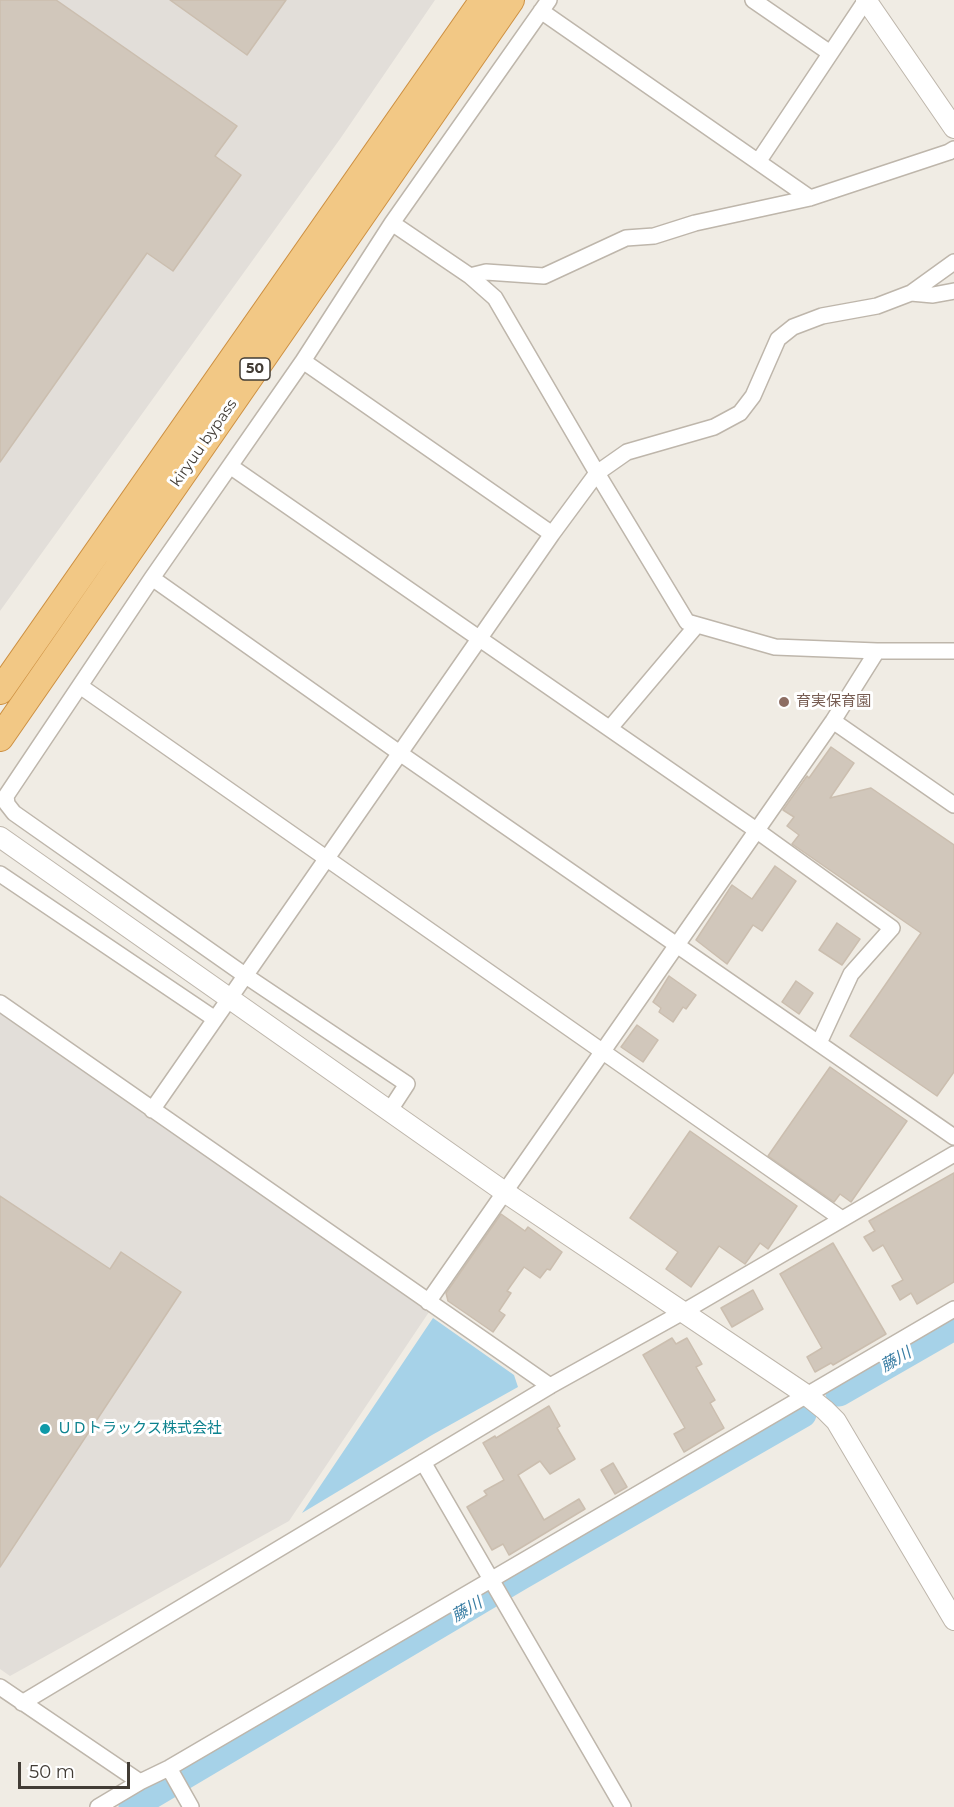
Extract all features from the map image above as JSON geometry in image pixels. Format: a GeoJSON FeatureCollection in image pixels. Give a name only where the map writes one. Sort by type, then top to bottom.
{"type":"FeatureCollection","features":[{"type":"Feature","properties":{"kind":"highway","name":"kiryuu bypass"},"geometry":{"type":"LineString","coordinates":[[0,691],[483,0]]}},
{"type":"Feature","properties":{"kind":"highway","name":"kiryuu bypass"},"geometry":{"type":"LineString","coordinates":[[0,738],[511,0]]}},
{"type":"Feature","properties":{"kind":"street"},"geometry":{"type":"LineString","coordinates":[[753,0],[830,53]]}},
{"type":"Feature","properties":{"kind":"street"},"geometry":{"type":"LineString","coordinates":[[758,162],[866,0],[954,128]]}},
{"type":"Feature","properties":{"kind":"street"},"geometry":{"type":"LineString","coordinates":[[390,1110],[407,1084],[246,976],[14,813],[7,804],[6,796],[152,578],[303,362],[392,223],[545,6],[810,198]]}},
{"type":"Feature","properties":{"kind":"street"},"geometry":{"type":"LineString","coordinates":[[470,276],[486,273],[544,276],[626,238],[654,236],[695,223],[810,198],[954,149]]}},
{"type":"Feature","properties":{"kind":"street"},"geometry":{"type":"LineString","coordinates":[[392,223],[470,276],[495,298],[687,622],[775,647],[954,651]]}},
{"type":"Feature","properties":{"kind":"street"},"geometry":{"type":"LineString","coordinates":[[152,1110],[552,534],[597,473],[627,452],[714,427],[740,413],[753,396],[778,339],[793,327],[822,316],[877,306],[911,293],[954,262]]}},
{"type":"Feature","properties":{"kind":"street"},"geometry":{"type":"LineString","coordinates":[[911,293],[933,295],[954,291]]}},
{"type":"Feature","properties":{"kind":"street"},"geometry":{"type":"LineString","coordinates":[[303,362],[552,534]]}},
{"type":"Feature","properties":{"kind":"street"},"geometry":{"type":"LineString","coordinates":[[230,466],[610,728],[892,928],[851,974],[819,1043]]}},
{"type":"Feature","properties":{"kind":"street"},"geometry":{"type":"LineString","coordinates":[[152,578],[401,754],[954,1137]]}},
{"type":"Feature","properties":{"kind":"street"},"geometry":{"type":"LineString","coordinates":[[610,728],[697,625]]}},
{"type":"Feature","properties":{"kind":"street"},"geometry":{"type":"LineString","coordinates":[[428,1302],[676,943],[833,721],[877,651]]}},
{"type":"Feature","properties":{"kind":"street"},"geometry":{"type":"LineString","coordinates":[[80,686],[842,1219]]}},
{"type":"Feature","properties":{"kind":"street"},"geometry":{"type":"LineString","coordinates":[[833,721],[954,805]]}},
{"type":"Feature","properties":{"kind":"street"},"geometry":{"type":"LineString","coordinates":[[0,837],[506,1192],[805,1394],[830,1414],[954,1620]]}},
{"type":"Feature","properties":{"kind":"street"},"geometry":{"type":"LineString","coordinates":[[0,874],[215,1020]]}},
{"type":"Feature","properties":{"kind":"street"},"geometry":{"type":"LineString","coordinates":[[0,1004],[550,1386]]}},
{"type":"Feature","properties":{"kind":"street"},"geometry":{"type":"LineString","coordinates":[[22,1703],[550,1386],[683,1312],[954,1154]]}},
{"type":"Feature","properties":{"kind":"street"},"geometry":{"type":"LineString","coordinates":[[98,1807],[169,1768],[805,1394],[954,1309]]}},
{"type":"Feature","properties":{"kind":"street"},"geometry":{"type":"LineString","coordinates":[[423,1462],[623,1807]]}},
{"type":"Feature","properties":{"kind":"street"},"geometry":{"type":"LineString","coordinates":[[0,1688],[140,1782]]}},
{"type":"Feature","properties":{"kind":"street"},"geometry":{"type":"LineString","coordinates":[[169,1768],[191,1807]]}},
{"type":"Feature","properties":{"kind":"shaded area"},"geometry":{"type":"Polygon","coordinates":[[[0,0],[435,0],[340,139],[0,611],[0,0]]]}},
{"type":"Feature","properties":{"kind":"shaded area"},"geometry":{"type":"Polygon","coordinates":[[[0,1012],[429,1312],[289,1521],[10,1676],[0,1669],[0,1012]]]}},
{"type":"Feature","properties":{"kind":"water"},"geometry":{"type":"Polygon","coordinates":[[[433,1318],[514,1375],[518,1387],[432,1435],[302,1513],[433,1318]]]}},
{"type":"Feature","properties":{"kind":"building"},"geometry":{"type":"Polygon","coordinates":[[[0,0],[56,0],[237,126],[215,156],[241,175],[173,271],[147,253],[0,462],[0,0]]]}},
{"type":"Feature","properties":{"kind":"building"},"geometry":{"type":"Polygon","coordinates":[[[170,0],[286,0],[247,55],[170,0]]]}},
{"type":"Feature","properties":{"kind":"building"},"geometry":{"type":"Polygon","coordinates":[[[831,747],[854,763],[830,798],[871,788],[954,845],[954,1072],[937,1096],[850,1036],[921,933],[792,844],[799,835],[787,826],[794,817],[783,810],[831,747]]]}},
{"type":"Feature","properties":{"kind":"building"},"geometry":{"type":"Polygon","coordinates":[[[775,866],[796,881],[762,931],[753,925],[727,964],[696,940],[732,885],[752,899],[775,866]]]}},
{"type":"Feature","properties":{"kind":"building"},"geometry":{"type":"Polygon","coordinates":[[[837,923],[860,939],[842,965],[819,950],[837,923]]]}},
{"type":"Feature","properties":{"kind":"building"},"geometry":{"type":"Polygon","coordinates":[[[669,976],[696,995],[686,1009],[683,1007],[673,1022],[659,1012],[661,1008],[653,1002],[669,976]]]}},
{"type":"Feature","properties":{"kind":"building"},"geometry":{"type":"Polygon","coordinates":[[[796,981],[813,993],[799,1014],[782,1002],[796,981]]]}},
{"type":"Feature","properties":{"kind":"building"},"geometry":{"type":"Polygon","coordinates":[[[637,1025],[658,1040],[643,1062],[621,1047],[637,1025]]]}},
{"type":"Feature","properties":{"kind":"building"},"geometry":{"type":"Polygon","coordinates":[[[830,1067],[907,1121],[851,1202],[840,1194],[834,1202],[768,1156],[830,1067]]]}},
{"type":"Feature","properties":{"kind":"building"},"geometry":{"type":"Polygon","coordinates":[[[690,1131],[797,1206],[768,1249],[760,1243],[745,1264],[719,1246],[691,1287],[666,1269],[678,1252],[630,1218],[690,1131]]]}},
{"type":"Feature","properties":{"kind":"building"},"geometry":{"type":"Polygon","coordinates":[[[954,1173],[954,1282],[917,1304],[911,1293],[900,1300],[892,1286],[903,1280],[883,1245],[873,1251],[864,1237],[875,1231],[869,1221],[954,1173]]]}},
{"type":"Feature","properties":{"kind":"building","name":"ＵＤトラックス株式会社"},"geometry":{"type":"Polygon","coordinates":[[[0,1196],[110,1269],[121,1252],[181,1292],[0,1567],[0,1196]]]}},
{"type":"Feature","properties":{"kind":"building"},"geometry":{"type":"Polygon","coordinates":[[[501,1214],[525,1231],[528,1227],[562,1252],[550,1270],[547,1269],[540,1278],[524,1267],[507,1291],[511,1293],[499,1311],[505,1315],[493,1332],[448,1301],[446,1293],[501,1214]]]}},
{"type":"Feature","properties":{"kind":"building"},"geometry":{"type":"Polygon","coordinates":[[[833,1243],[886,1334],[833,1365],[831,1363],[815,1372],[807,1357],[822,1348],[780,1274],[833,1243]]]}},
{"type":"Feature","properties":{"kind":"building"},"geometry":{"type":"Polygon","coordinates":[[[753,1290],[763,1309],[732,1327],[721,1308],[753,1290]]]}},
{"type":"Feature","properties":{"kind":"building"},"geometry":{"type":"Polygon","coordinates":[[[672,1338],[676,1344],[687,1338],[702,1364],[696,1367],[715,1400],[710,1403],[724,1428],[684,1452],[674,1434],[685,1428],[643,1355],[672,1338]]]}},
{"type":"Feature","properties":{"kind":"building"},"geometry":{"type":"Polygon","coordinates":[[[549,1406],[560,1426],[557,1428],[575,1459],[550,1474],[540,1461],[518,1475],[544,1520],[579,1499],[585,1509],[509,1555],[503,1544],[492,1550],[467,1507],[487,1495],[484,1491],[504,1480],[483,1443],[495,1436],[496,1438],[549,1406]]]}},
{"type":"Feature","properties":{"kind":"building"},"geometry":{"type":"Polygon","coordinates":[[[613,1463],[627,1487],[615,1494],[601,1470],[613,1463]]]}},
{"type":"Feature","properties":{"kind":"waterway","name":"藤川"},"geometry":{"type":"LineString","coordinates":[[839,1393],[954,1327]]}},
{"type":"Feature","properties":{"kind":"waterway","name":"藤川"},"geometry":{"type":"LineString","coordinates":[[132,1807],[520,1577],[803,1414]]}},
{"type":"Feature","properties":{"kind":"place","name":"育実保育園"},"geometry":{"type":"Point","coordinates":[784,702]}},
{"type":"Feature","properties":{"kind":"place","name":"ＵＤトラックス株式会社"},"geometry":{"type":"Point","coordinates":[45,1429]}}]}
